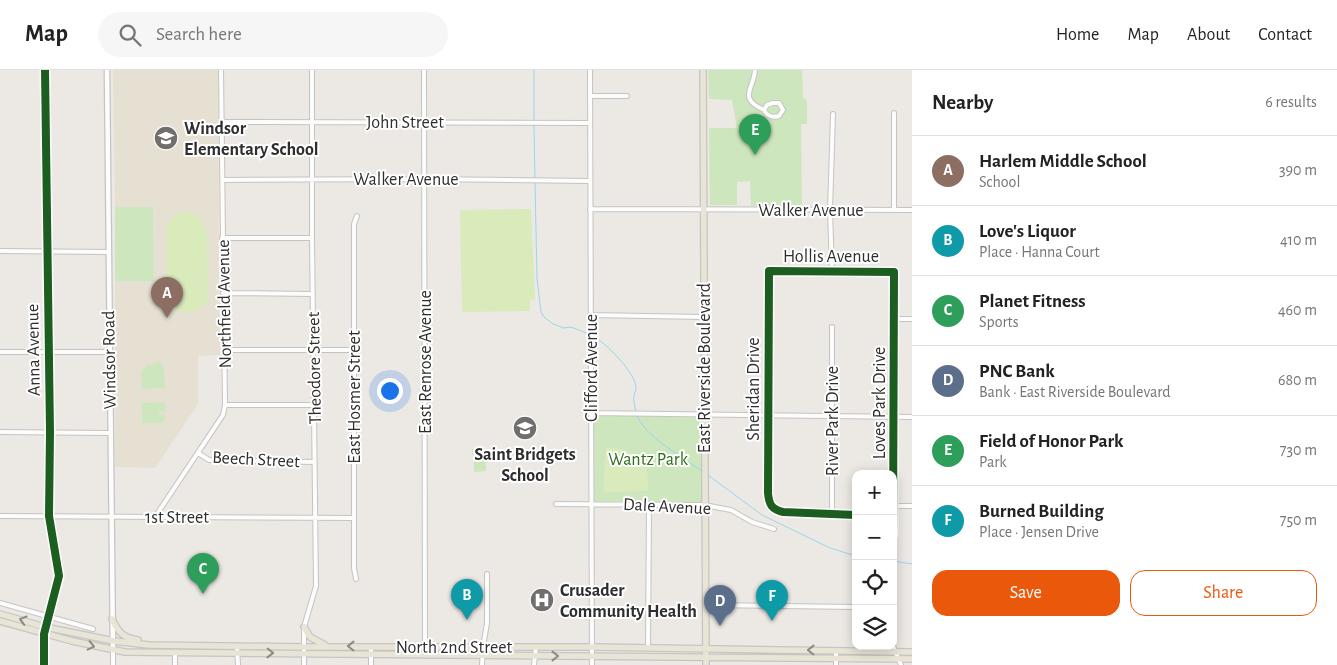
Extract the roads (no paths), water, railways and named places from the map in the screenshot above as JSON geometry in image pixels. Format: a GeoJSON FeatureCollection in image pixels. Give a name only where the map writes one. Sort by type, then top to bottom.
{"type":"FeatureCollection","features":[{"type":"Feature","properties":{"kind":"main road","name":"East Riverside Boulevard"},"geometry":{"type":"LineString","coordinates":[[703,70],[706,662]]}},
{"type":"Feature","properties":{"kind":"main road","name":"North 2nd Street"},"geometry":{"type":"LineString","coordinates":[[0,614],[46,627],[114,642],[149,645],[238,646],[371,654],[631,657],[706,662],[899,662],[912,659]]}},
{"type":"Feature","properties":{"kind":"main road"},"geometry":{"type":"LineString","coordinates":[[112,619],[117,631],[125,637],[140,640],[149,645]]}},
{"type":"Feature","properties":{"kind":"main road","name":"North 2nd Street"},"geometry":{"type":"LineString","coordinates":[[0,621],[113,651],[238,653],[304,650],[330,646],[852,650]]}},
{"type":"Feature","properties":{"kind":"main road"},"geometry":{"type":"LineString","coordinates":[[304,627],[314,640],[330,646]]}},
{"type":"Feature","properties":{"kind":"main road"},"geometry":{"type":"LineString","coordinates":[[631,647],[631,657]]}},
{"type":"Feature","properties":{"kind":"main road","name":"North 2nd Street"},"geometry":{"type":"LineString","coordinates":[[897,650],[912,652]]}},
{"type":"Feature","properties":{"kind":"street","name":"Anna Avenue"},"geometry":{"type":"LineString","coordinates":[[44,665],[44,634],[59,576],[49,516],[50,432],[45,70]]}},
{"type":"Feature","properties":{"kind":"street","name":"Windsor Road"},"geometry":{"type":"LineString","coordinates":[[107,70],[113,651]]}},
{"type":"Feature","properties":{"kind":"street","name":"Northfield Avenue"},"geometry":{"type":"LineString","coordinates":[[155,517],[222,415],[225,405],[221,70]]}},
{"type":"Feature","properties":{"kind":"street","name":"Theodore Street"},"geometry":{"type":"LineString","coordinates":[[304,665],[304,627],[316,586],[312,70]]}},
{"type":"Feature","properties":{"kind":"street","name":"East Renrose Avenue"},"geometry":{"type":"LineString","coordinates":[[424,70],[426,179],[425,654]]}},
{"type":"Feature","properties":{"kind":"street","name":"Clifford Avenue"},"geometry":{"type":"LineString","coordinates":[[590,70],[592,665]]}},
{"type":"Feature","properties":{"kind":"street"},"geometry":{"type":"LineString","coordinates":[[755,70],[749,88],[749,96],[754,104],[764,110],[767,115],[775,117],[779,116],[783,110],[777,102],[767,105],[764,110]]}},
{"type":"Feature","properties":{"kind":"street"},"geometry":{"type":"LineString","coordinates":[[590,96],[627,96]]}},
{"type":"Feature","properties":{"kind":"street"},"geometry":{"type":"LineString","coordinates":[[894,113],[894,210]]}},
{"type":"Feature","properties":{"kind":"street"},"geometry":{"type":"LineString","coordinates":[[832,271],[830,210],[833,114]]}},
{"type":"Feature","properties":{"kind":"street","name":"John Street"},"geometry":{"type":"LineString","coordinates":[[221,122],[590,123]]}},
{"type":"Feature","properties":{"kind":"street","name":"Walker Avenue"},"geometry":{"type":"LineString","coordinates":[[222,180],[426,179],[590,181]]}},
{"type":"Feature","properties":{"kind":"street","name":"Walker Avenue"},"geometry":{"type":"LineString","coordinates":[[590,209],[912,210]]}},
{"type":"Feature","properties":{"kind":"street","name":"East Hosmer Street"},"geometry":{"type":"LineString","coordinates":[[356,579],[354,568],[354,224],[357,216]]}},
{"type":"Feature","properties":{"kind":"street"},"geometry":{"type":"LineString","coordinates":[[222,238],[312,238]]}},
{"type":"Feature","properties":{"kind":"street"},"geometry":{"type":"LineString","coordinates":[[0,251],[108,252]]}},
{"type":"Feature","properties":{"kind":"street","name":"Hollis Avenue"},"geometry":{"type":"LineString","coordinates":[[769,271],[894,272]]}},
{"type":"Feature","properties":{"kind":"street","name":"Sheridan Drive"},"geometry":{"type":"LineString","coordinates":[[769,271],[768,493],[772,507],[783,512],[832,514]]}},
{"type":"Feature","properties":{"kind":"street","name":"Loves Park Drive"},"geometry":{"type":"LineString","coordinates":[[894,272],[894,470]]}},
{"type":"Feature","properties":{"kind":"street"},"geometry":{"type":"LineString","coordinates":[[224,293],[313,294]]}},
{"type":"Feature","properties":{"kind":"street"},"geometry":{"type":"LineString","coordinates":[[590,315],[703,317]]}},
{"type":"Feature","properties":{"kind":"street"},"geometry":{"type":"LineString","coordinates":[[894,319],[912,319]]}},
{"type":"Feature","properties":{"kind":"street","name":"River Park Drive"},"geometry":{"type":"LineString","coordinates":[[832,326],[832,514]]}},
{"type":"Feature","properties":{"kind":"street"},"geometry":{"type":"LineString","coordinates":[[225,350],[354,350]]}},
{"type":"Feature","properties":{"kind":"street"},"geometry":{"type":"LineString","coordinates":[[0,352],[109,352]]}},
{"type":"Feature","properties":{"kind":"street"},"geometry":{"type":"LineString","coordinates":[[225,405],[314,405]]}},
{"type":"Feature","properties":{"kind":"street"},"geometry":{"type":"LineString","coordinates":[[591,413],[912,417]]}},
{"type":"Feature","properties":{"kind":"street"},"geometry":{"type":"LineString","coordinates":[[0,432],[110,433]]}},
{"type":"Feature","properties":{"kind":"street","name":"Beech Street"},"geometry":{"type":"LineString","coordinates":[[198,453],[209,460],[314,462]]}},
{"type":"Feature","properties":{"kind":"street","name":"Dale Avenue"},"geometry":{"type":"LineString","coordinates":[[556,504],[704,505],[731,510],[752,522],[774,529]]}},
{"type":"Feature","properties":{"kind":"street"},"geometry":{"type":"LineString","coordinates":[[648,648],[649,504]]}},
{"type":"Feature","properties":{"kind":"street"},"geometry":{"type":"LineString","coordinates":[[897,506],[912,506]]}},
{"type":"Feature","properties":{"kind":"street"},"geometry":{"type":"LineString","coordinates":[[832,514],[852,515]]}},
{"type":"Feature","properties":{"kind":"street","name":"1st Street"},"geometry":{"type":"LineString","coordinates":[[0,516],[354,518]]}},
{"type":"Feature","properties":{"kind":"street"},"geometry":{"type":"LineString","coordinates":[[482,665],[482,647],[487,623],[487,574]]}},
{"type":"Feature","properties":{"kind":"street"},"geometry":{"type":"LineString","coordinates":[[0,603],[93,629]]}},
{"type":"Feature","properties":{"kind":"street"},"geometry":{"type":"LineString","coordinates":[[705,606],[852,607]]}},
{"type":"Feature","properties":{"kind":"street"},"geometry":{"type":"LineString","coordinates":[[175,645],[175,665]]}},
{"type":"Feature","properties":{"kind":"street"},"geometry":{"type":"LineString","coordinates":[[238,646],[238,665]]}},
{"type":"Feature","properties":{"kind":"street"},"geometry":{"type":"LineString","coordinates":[[371,646],[371,665]]}},
{"type":"Feature","properties":{"kind":"street"},"geometry":{"type":"LineString","coordinates":[[534,665],[536,647]]}},
{"type":"Feature","properties":{"kind":"street"},"geometry":{"type":"LineString","coordinates":[[774,650],[774,661]]}},
{"type":"Feature","properties":{"kind":"street"},"geometry":{"type":"LineString","coordinates":[[836,650],[836,662]]}},
{"type":"Feature","properties":{"kind":"street"},"geometry":{"type":"LineString","coordinates":[[894,650],[899,662]]}},
{"type":"Feature","properties":{"kind":"street"},"geometry":{"type":"LineString","coordinates":[[112,665],[113,651]]}},
{"type":"Feature","properties":{"kind":"waterway"},"geometry":{"type":"LineString","coordinates":[[534,70],[534,121]]}},
{"type":"Feature","properties":{"kind":"waterway"},"geometry":{"type":"LineString","coordinates":[[534,125],[535,179]]}},
{"type":"Feature","properties":{"kind":"waterway"},"geometry":{"type":"LineString","coordinates":[[535,183],[537,278],[541,312],[553,324],[564,328],[571,327],[589,334]]}},
{"type":"Feature","properties":{"kind":"waterway"},"geometry":{"type":"LineString","coordinates":[[593,336],[612,351],[631,374],[636,388],[634,395],[636,412]]}},
{"type":"Feature","properties":{"kind":"waterway"},"geometry":{"type":"LineString","coordinates":[[637,415],[647,431],[703,472]]}},
{"type":"Feature","properties":{"kind":"waterway"},"geometry":{"type":"LineString","coordinates":[[708,475],[762,515],[830,548],[852,555]]}},
{"type":"Feature","properties":{"kind":"waterway"},"geometry":{"type":"LineString","coordinates":[[897,562],[912,564]]}},
{"type":"Feature","properties":{"kind":"place","name":"Windsor Elementary School"},"geometry":{"type":"Point","coordinates":[166,138]}},
{"type":"Feature","properties":{"kind":"place","name":"Field of Honor Park"},"geometry":{"type":"Point","coordinates":[755,155]}},
{"type":"Feature","properties":{"kind":"place","name":"Harlem Middle School"},"geometry":{"type":"Point","coordinates":[167,318]}},
{"type":"Feature","properties":{"kind":"place","name":"Saint Bridgets School"},"geometry":{"type":"Point","coordinates":[525,428]}},
{"type":"Feature","properties":{"kind":"place","name":"Planet Fitness"},"geometry":{"type":"Point","coordinates":[203,594]}},
{"type":"Feature","properties":{"kind":"place","name":"Crusader Community Health"},"geometry":{"type":"Point","coordinates":[542,600]}},
{"type":"Feature","properties":{"kind":"place","name":"Love's Liquor"},"geometry":{"type":"Point","coordinates":[467,620]}},
{"type":"Feature","properties":{"kind":"place","name":"Burned Building"},"geometry":{"type":"Point","coordinates":[772,621]}},
{"type":"Feature","properties":{"kind":"place","name":"PNC Bank"},"geometry":{"type":"Point","coordinates":[720,626]}},
{"type":"Feature","properties":{"kind":"park label","name":"Wantz Park"},"geometry":{"type":"Point","coordinates":[648,459]}}]}
